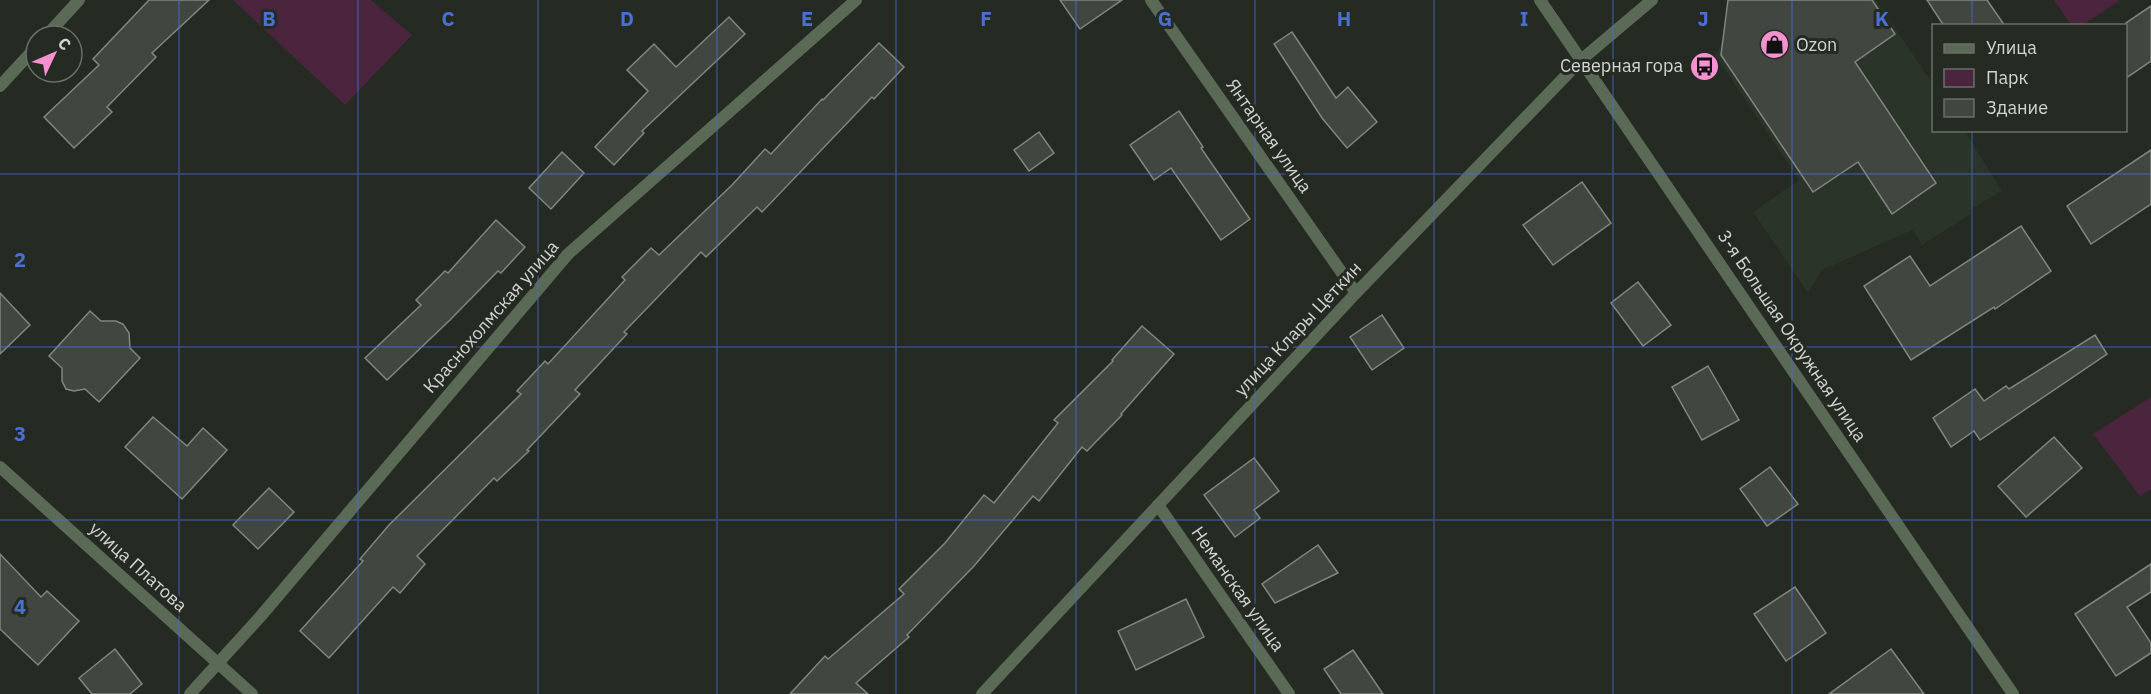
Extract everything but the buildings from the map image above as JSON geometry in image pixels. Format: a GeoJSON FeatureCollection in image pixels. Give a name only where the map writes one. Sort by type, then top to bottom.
{"type":"FeatureCollection","features":[{"type":"Feature","properties":{"kind":"street"},"geometry":{"type":"LineString","coordinates":[[57,24],[79,0]]}},
{"type":"Feature","properties":{"kind":"street","name":"Краснохолмская улица"},"geometry":{"type":"LineString","coordinates":[[190,694],[260,617],[568,254],[856,0]]}},
{"type":"Feature","properties":{"kind":"street","name":"Янтарная улица"},"geometry":{"type":"LineString","coordinates":[[1151,0],[1356,293]]}},
{"type":"Feature","properties":{"kind":"street","name":"3-я Большая Окружная улица"},"geometry":{"type":"LineString","coordinates":[[1540,0],[2013,694]]}},
{"type":"Feature","properties":{"kind":"street","name":"улица Клары Цеткин"},"geometry":{"type":"LineString","coordinates":[[982,694],[1356,293],[1581,60],[1652,0]]}},
{"type":"Feature","properties":{"kind":"street"},"geometry":{"type":"LineString","coordinates":[[0,86],[24,60]]}},
{"type":"Feature","properties":{"kind":"street","name":"улица Платова"},"geometry":{"type":"LineString","coordinates":[[0,467],[252,694]]}},
{"type":"Feature","properties":{"kind":"street","name":"Неманская улица"},"geometry":{"type":"LineString","coordinates":[[1158,505],[1289,694]]}},
{"type":"Feature","properties":{"kind":"shaded area"},"geometry":{"type":"Polygon","coordinates":[[[1728,0],[1876,0],[1932,83],[1932,132],[1966,132],[2002,191],[1971,209],[1971,214],[1922,245],[1913,230],[1822,270],[1808,293],[1753,212],[1799,180],[1715,55],[1722,44],[1728,0]]]}},
{"type":"Feature","properties":{"kind":"green space"},"geometry":{"type":"Polygon","coordinates":[[[233,0],[371,0],[412,35],[345,105],[233,0]]]}},
{"type":"Feature","properties":{"kind":"green space"},"geometry":{"type":"Polygon","coordinates":[[[2054,0],[2120,0],[2084,24],[2071,24],[2054,0]]]}},
{"type":"Feature","properties":{"kind":"green space"},"geometry":{"type":"Polygon","coordinates":[[[2151,397],[2151,489],[2140,496],[2093,434],[2151,397]]]}},
{"type":"Feature","properties":{"kind":"place","name":"Ozon"},"geometry":{"type":"Point","coordinates":[1775,45]}},
{"type":"Feature","properties":{"kind":"place","name":"Северная гора"},"geometry":{"type":"Point","coordinates":[1704,66]}}]}
